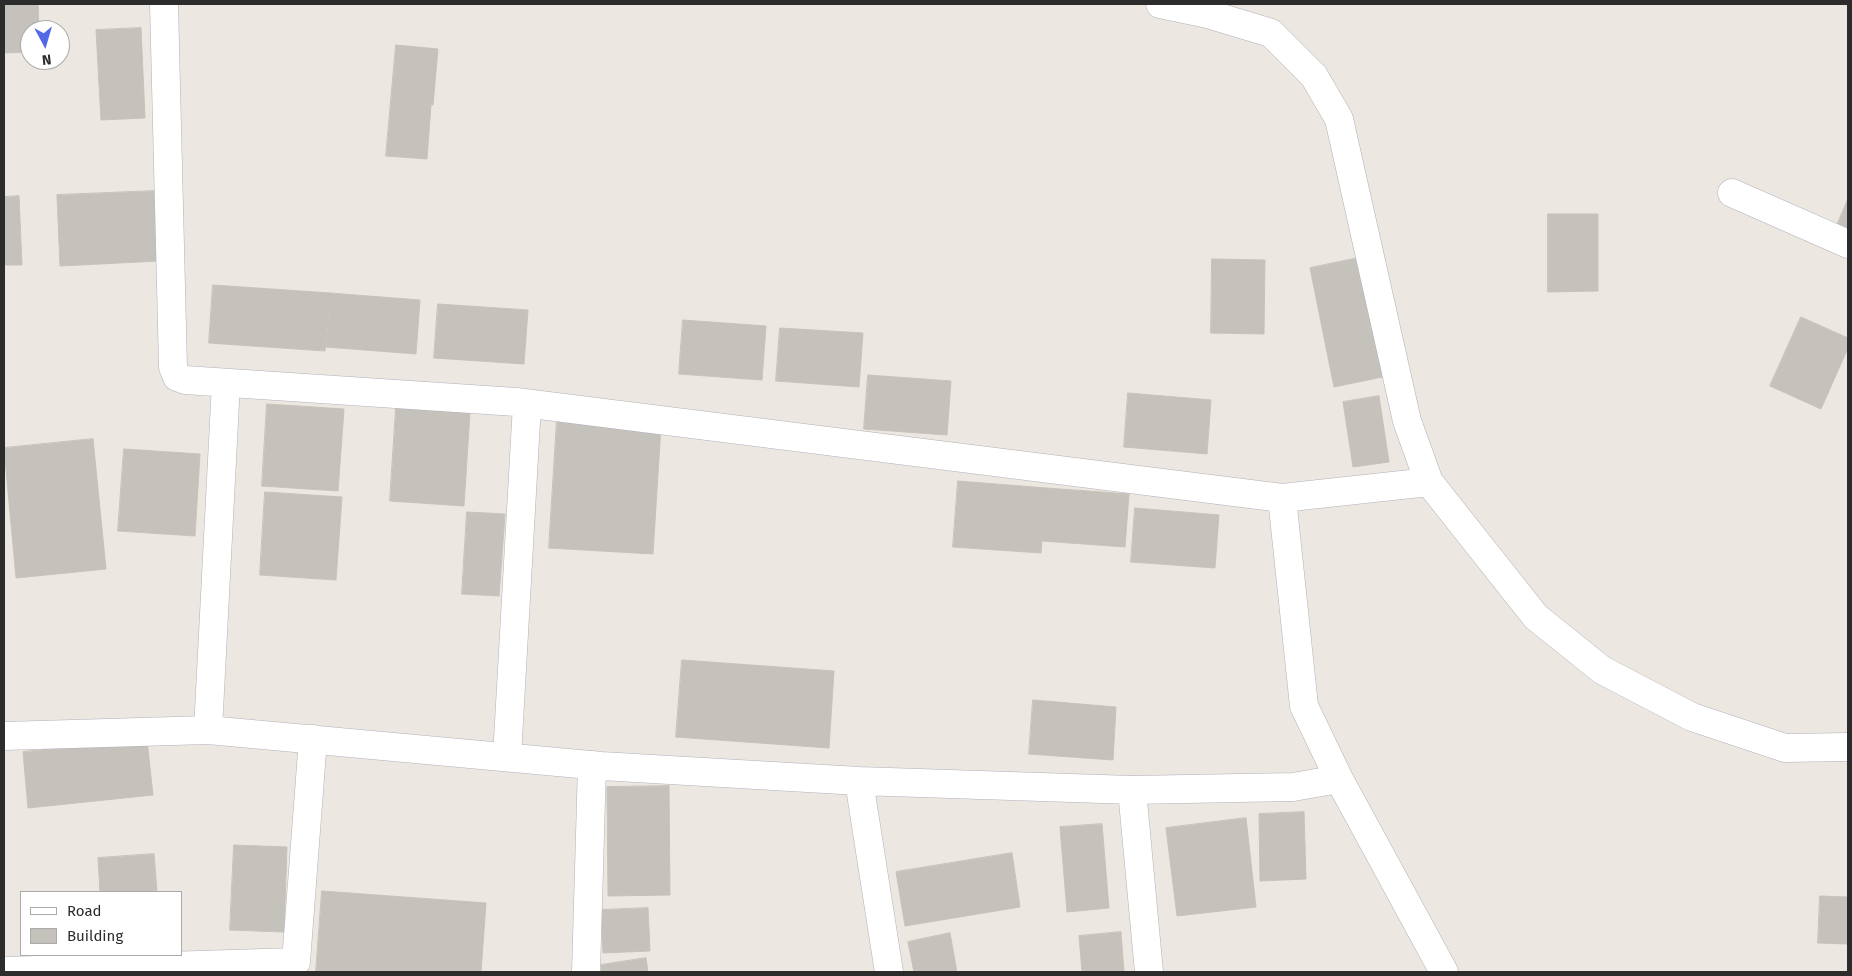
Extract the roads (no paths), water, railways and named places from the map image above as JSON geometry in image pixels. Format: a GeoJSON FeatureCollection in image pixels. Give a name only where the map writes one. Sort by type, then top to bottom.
{"type":"FeatureCollection","features":[{"type":"Feature","properties":{"kind":"street"},"geometry":{"type":"LineString","coordinates":[[164,4],[173,367],[177,377],[185,380],[527,404],[1282,498],[1429,482]]}},
{"type":"Feature","properties":{"kind":"street"},"geometry":{"type":"LineString","coordinates":[[1160,4],[1208,14],[1270,32],[1314,76],[1339,119],[1407,421],[1429,482],[1536,617],[1602,670],[1692,718],[1785,748],[1848,747]]}},
{"type":"Feature","properties":{"kind":"street"},"geometry":{"type":"LineString","coordinates":[[1732,193],[1848,244]]}},
{"type":"Feature","properties":{"kind":"street"},"geometry":{"type":"LineString","coordinates":[[208,730],[226,383]]}},
{"type":"Feature","properties":{"kind":"street"},"geometry":{"type":"LineString","coordinates":[[507,757],[527,404]]}},
{"type":"Feature","properties":{"kind":"street"},"geometry":{"type":"LineString","coordinates":[[1282,498],[1304,706],[1339,779],[1444,972]]}},
{"type":"Feature","properties":{"kind":"street"},"geometry":{"type":"LineString","coordinates":[[4,736],[208,730],[592,765],[859,781],[1132,790],[1293,787],[1339,779]]}},
{"type":"Feature","properties":{"kind":"street"},"geometry":{"type":"LineString","coordinates":[[4,971],[296,962],[313,740]]}},
{"type":"Feature","properties":{"kind":"street"},"geometry":{"type":"LineString","coordinates":[[586,972],[592,765]]}},
{"type":"Feature","properties":{"kind":"street"},"geometry":{"type":"LineString","coordinates":[[859,781],[889,972]]}},
{"type":"Feature","properties":{"kind":"street"},"geometry":{"type":"LineString","coordinates":[[1132,790],[1149,972]]}}]}
